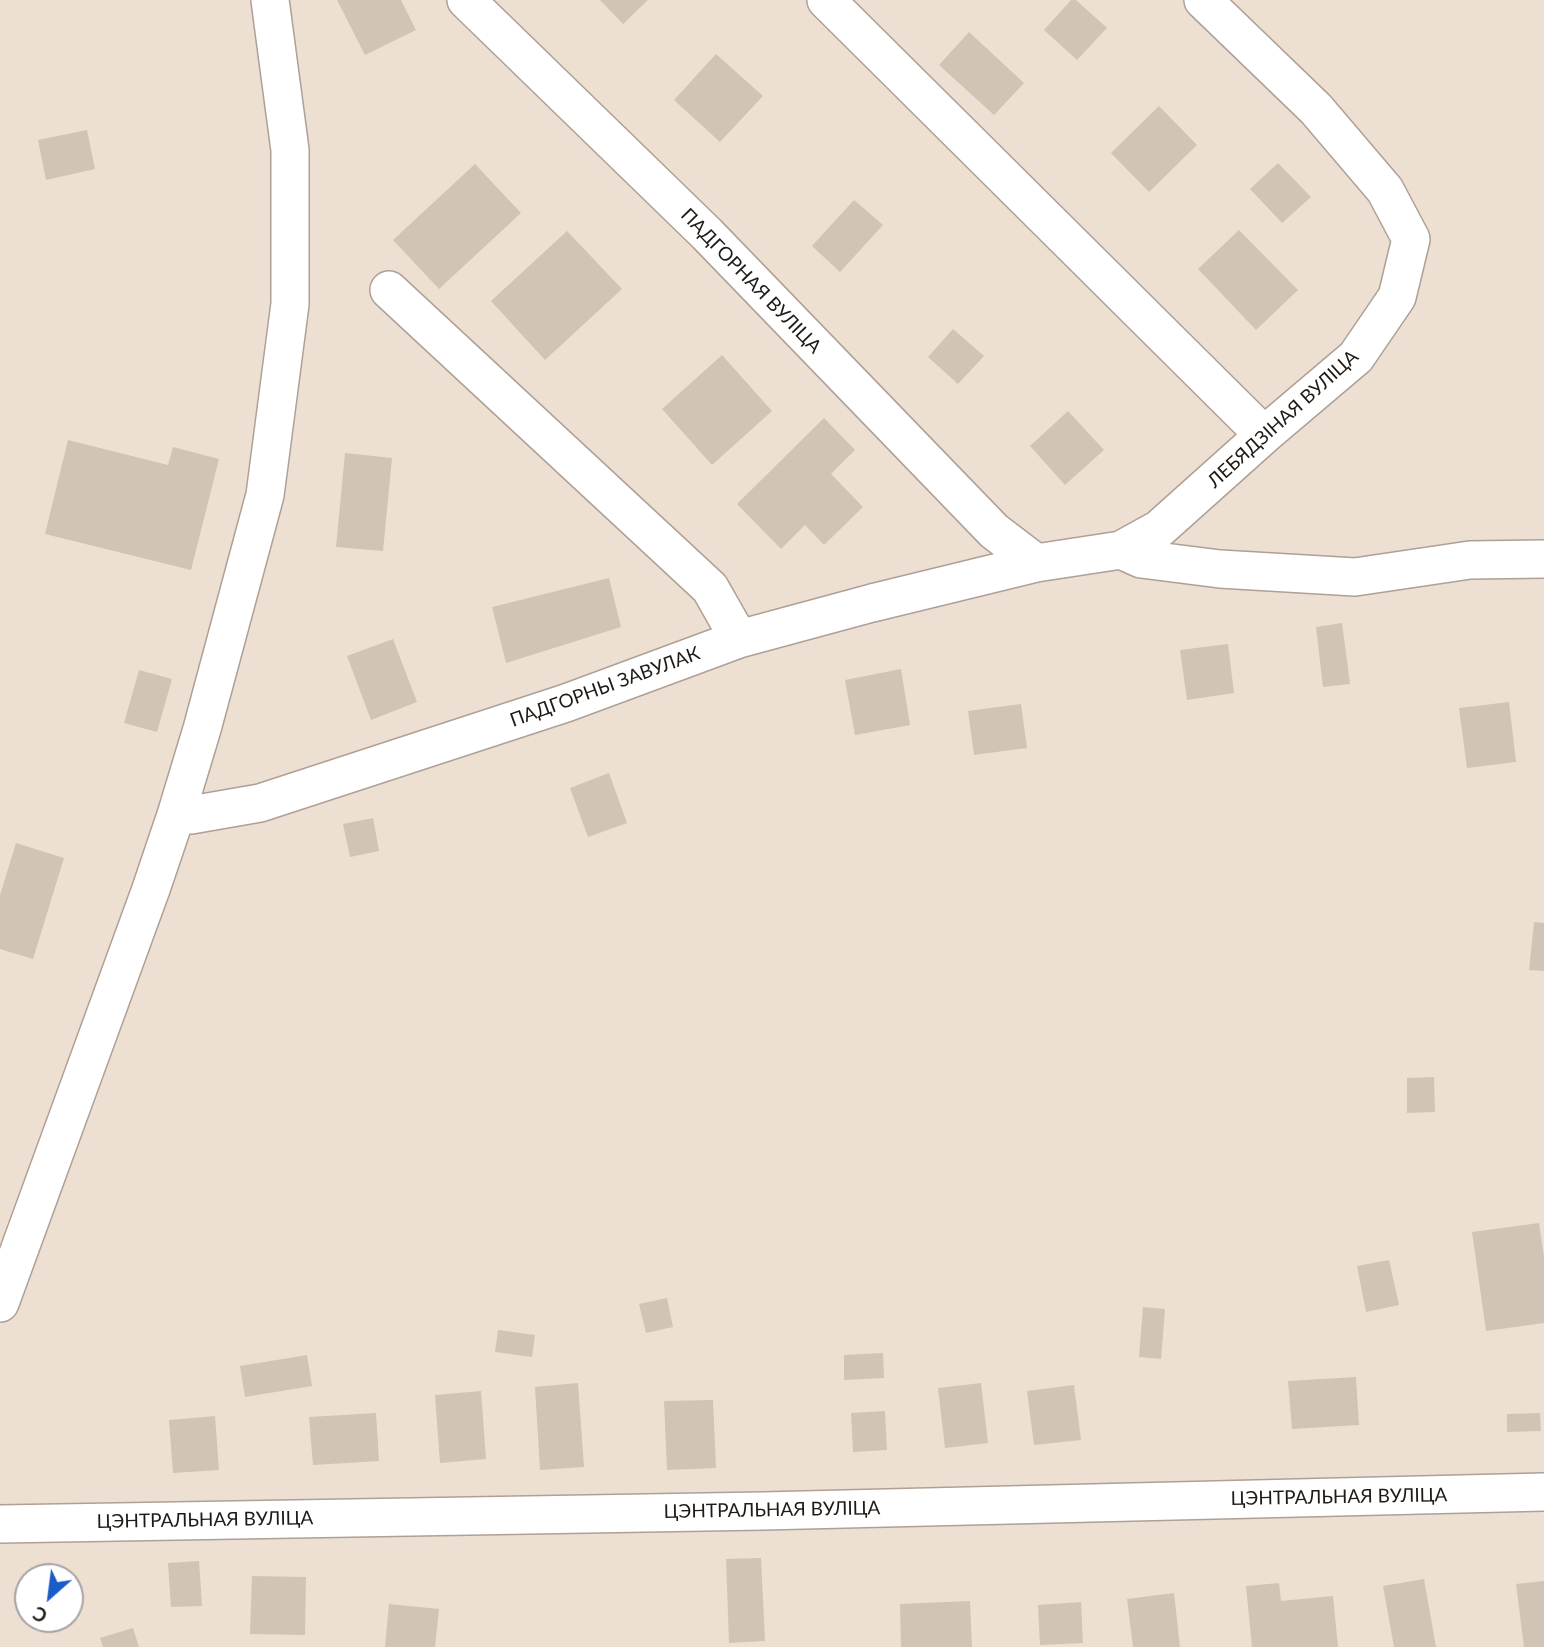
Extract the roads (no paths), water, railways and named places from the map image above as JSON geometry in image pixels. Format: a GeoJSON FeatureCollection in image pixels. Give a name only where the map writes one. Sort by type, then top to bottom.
{"type":"FeatureCollection","features":[{"type":"Feature","properties":{"kind":"street"},"geometry":{"type":"LineString","coordinates":[[0,1303],[176,815],[265,495],[290,304],[290,150],[270,0]]}},
{"type":"Feature","properties":{"kind":"street","name":"ПАДГОРНАЯ ВУЛІЦА"},"geometry":{"type":"LineString","coordinates":[[466,0],[707,234],[994,531],[1036,563]]}},
{"type":"Feature","properties":{"kind":"street"},"geometry":{"type":"LineString","coordinates":[[826,0],[1264,435]]}},
{"type":"Feature","properties":{"kind":"street","name":"ЛЕБЯДЗІНАЯ ВУЛІЦА"},"geometry":{"type":"LineString","coordinates":[[1036,563],[1121,550],[1159,529],[1356,357],[1397,297],[1411,239],[1385,190],[1316,109],[1203,0]]}},
{"type":"Feature","properties":{"kind":"street"},"geometry":{"type":"LineString","coordinates":[[389,290],[710,589],[739,639]]}},
{"type":"Feature","properties":{"kind":"street"},"geometry":{"type":"LineString","coordinates":[[1121,550],[1141,559],[1220,569],[1355,578],[1470,560],[1544,559]]}},
{"type":"Feature","properties":{"kind":"street","name":"ПАДГОРНЫ ЗАВУЛАК"},"geometry":{"type":"LineString","coordinates":[[176,815],[191,815],[260,803],[566,703],[739,639],[1036,563]]}},
{"type":"Feature","properties":{"kind":"street","name":"ЦЭНТРАЛЬНАЯ ВУЛІЦА"},"geometry":{"type":"LineString","coordinates":[[0,1524],[763,1511],[1544,1492]]}}]}
